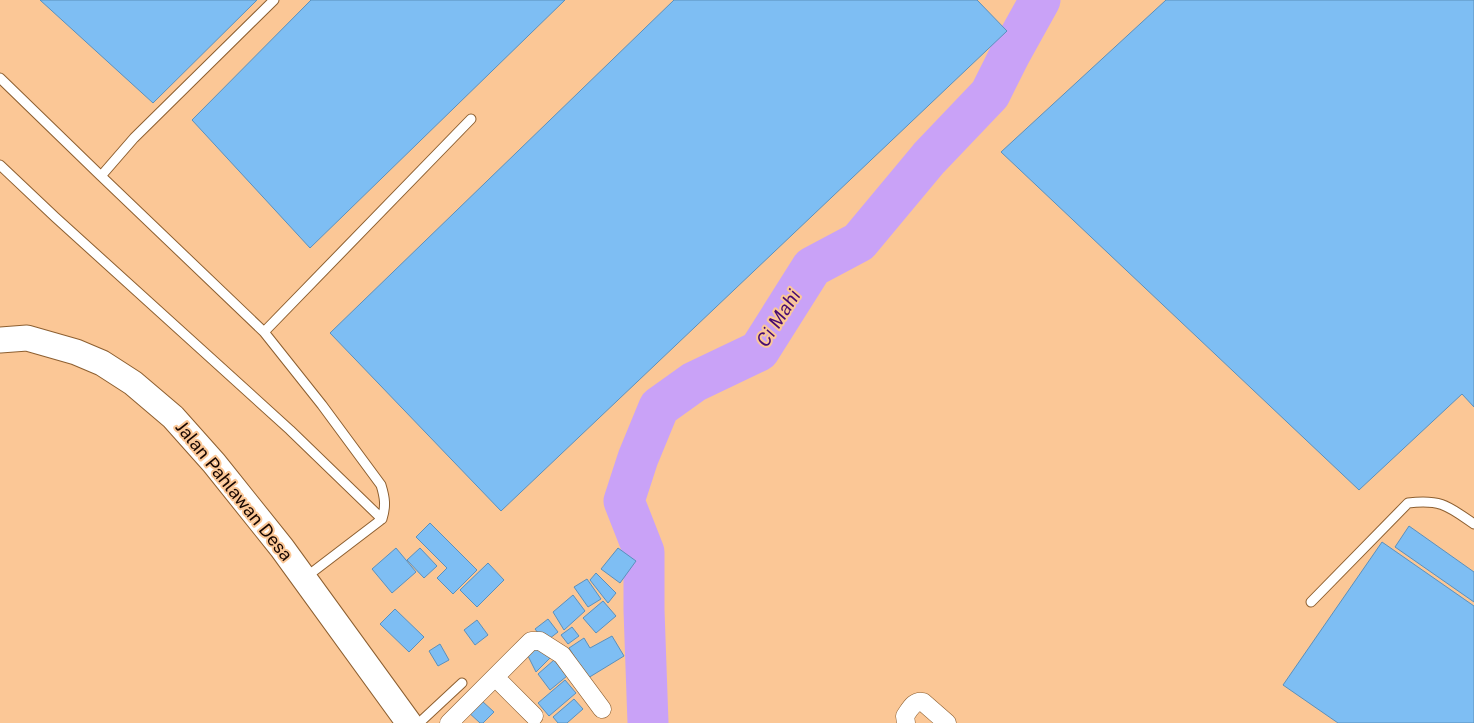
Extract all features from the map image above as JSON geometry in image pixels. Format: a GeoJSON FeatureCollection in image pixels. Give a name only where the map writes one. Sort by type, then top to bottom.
{"type":"FeatureCollection","features":[{"type":"Feature","properties":{"kind":"main road","name":"Jalan Pahlawan Desa"},"geometry":{"type":"LineString","coordinates":[[0,340],[27,338],[76,352],[102,362],[133,383],[173,416],[214,463],[282,548],[409,723]]}},
{"type":"Feature","properties":{"kind":"street"},"geometry":{"type":"LineString","coordinates":[[449,723],[469,716],[495,677],[531,641],[540,641],[562,655],[602,709]]}},
{"type":"Feature","properties":{"kind":"street"},"geometry":{"type":"LineString","coordinates":[[495,677],[534,716]]}},
{"type":"Feature","properties":{"kind":"street"},"geometry":{"type":"LineString","coordinates":[[906,723],[905,716],[915,702],[919,701],[924,702],[947,723]]}},
{"type":"Feature","properties":{"kind":"lane"},"geometry":{"type":"LineString","coordinates":[[100,176],[134,138],[274,0]]}},
{"type":"Feature","properties":{"kind":"lane"},"geometry":{"type":"LineString","coordinates":[[0,78],[264,332],[322,405],[381,485],[386,508],[382,519],[304,578]]}},
{"type":"Feature","properties":{"kind":"lane"},"geometry":{"type":"LineString","coordinates":[[264,332],[471,119]]}},
{"type":"Feature","properties":{"kind":"lane"},"geometry":{"type":"LineString","coordinates":[[0,165],[55,218],[290,430],[382,519]]}},
{"type":"Feature","properties":{"kind":"lane"},"geometry":{"type":"LineString","coordinates":[[1311,602],[1408,503],[1427,501],[1447,505],[1474,524]]}},
{"type":"Feature","properties":{"kind":"lane"},"geometry":{"type":"LineString","coordinates":[[419,723],[462,683]]}},
{"type":"Feature","properties":{"kind":"building"},"geometry":{"type":"Polygon","coordinates":[[[40,0],[257,0],[153,103],[40,0]]]}},
{"type":"Feature","properties":{"kind":"building"},"geometry":{"type":"Polygon","coordinates":[[[311,0],[565,0],[310,248],[192,120],[311,0]]]}},
{"type":"Feature","properties":{"kind":"building"},"geometry":{"type":"Polygon","coordinates":[[[674,0],[977,0],[1007,31],[501,511],[330,333],[674,0]]]}},
{"type":"Feature","properties":{"kind":"building"},"geometry":{"type":"Polygon","coordinates":[[[1166,0],[1474,0],[1474,407],[1462,394],[1359,490],[1001,152],[1166,0]]]}},
{"type":"Feature","properties":{"kind":"building"},"geometry":{"type":"Polygon","coordinates":[[[430,523],[477,570],[453,594],[437,578],[447,568],[416,537],[430,523]]]}},
{"type":"Feature","properties":{"kind":"building"},"geometry":{"type":"Polygon","coordinates":[[[1409,526],[1474,572],[1474,602],[1395,547],[1409,526]]]}},
{"type":"Feature","properties":{"kind":"building"},"geometry":{"type":"Polygon","coordinates":[[[1382,542],[1474,606],[1474,723],[1338,723],[1283,685],[1382,542]]]}},
{"type":"Feature","properties":{"kind":"building"},"geometry":{"type":"Polygon","coordinates":[[[396,548],[416,572],[392,593],[372,569],[396,548]]]}},
{"type":"Feature","properties":{"kind":"building"},"geometry":{"type":"Polygon","coordinates":[[[420,548],[437,566],[424,578],[407,560],[420,548]]]}},
{"type":"Feature","properties":{"kind":"building"},"geometry":{"type":"Polygon","coordinates":[[[618,548],[636,561],[620,583],[601,569],[618,548]]]}},
{"type":"Feature","properties":{"kind":"building"},"geometry":{"type":"Polygon","coordinates":[[[488,563],[504,580],[477,607],[460,590],[488,563]]]}},
{"type":"Feature","properties":{"kind":"building"},"geometry":{"type":"Polygon","coordinates":[[[596,573],[616,593],[608,603],[590,580],[596,573]]]}},
{"type":"Feature","properties":{"kind":"building"},"geometry":{"type":"Polygon","coordinates":[[[587,579],[601,599],[588,607],[574,587],[587,579]]]}},
{"type":"Feature","properties":{"kind":"building"},"geometry":{"type":"Polygon","coordinates":[[[573,595],[585,611],[564,630],[553,612],[573,595]]]}},
{"type":"Feature","properties":{"kind":"building"},"geometry":{"type":"Polygon","coordinates":[[[603,601],[616,616],[596,633],[583,618],[603,601]]]}},
{"type":"Feature","properties":{"kind":"building"},"geometry":{"type":"Polygon","coordinates":[[[395,609],[424,637],[409,652],[380,624],[395,609]]]}},
{"type":"Feature","properties":{"kind":"building"},"geometry":{"type":"Polygon","coordinates":[[[548,619],[558,632],[545,642],[535,629],[548,619]]]}},
{"type":"Feature","properties":{"kind":"building"},"geometry":{"type":"Polygon","coordinates":[[[477,620],[488,635],[475,645],[464,630],[477,620]]]}},
{"type":"Feature","properties":{"kind":"building"},"geometry":{"type":"Polygon","coordinates":[[[572,627],[579,636],[568,644],[561,635],[572,627]]]}},
{"type":"Feature","properties":{"kind":"building"},"geometry":{"type":"Polygon","coordinates":[[[612,636],[624,656],[588,678],[569,648],[584,638],[590,648],[612,636]]]}},
{"type":"Feature","properties":{"kind":"building"},"geometry":{"type":"Polygon","coordinates":[[[440,644],[449,660],[438,666],[429,651],[440,644]]]}},
{"type":"Feature","properties":{"kind":"building"},"geometry":{"type":"Polygon","coordinates":[[[542,644],[551,657],[536,672],[527,654],[542,644]]]}},
{"type":"Feature","properties":{"kind":"building"},"geometry":{"type":"Polygon","coordinates":[[[554,660],[567,676],[550,690],[538,674],[554,660]]]}},
{"type":"Feature","properties":{"kind":"building"},"geometry":{"type":"Polygon","coordinates":[[[565,680],[576,693],[549,716],[538,703],[565,680]]]}},
{"type":"Feature","properties":{"kind":"building"},"geometry":{"type":"Polygon","coordinates":[[[574,699],[583,709],[567,723],[558,723],[553,717],[574,699]]]}},
{"type":"Feature","properties":{"kind":"building"},"geometry":{"type":"Polygon","coordinates":[[[482,701],[494,712],[483,723],[480,723],[466,710],[482,701]]]}},
{"type":"Feature","properties":{"kind":"waterway","name":"Ci Mahi"},"geometry":{"type":"LineString","coordinates":[[648,723],[644,552],[624,501],[638,458],[659,407],[694,382],[759,351],[812,267],[859,242],[929,158],[990,94],[1040,0]]}}]}
